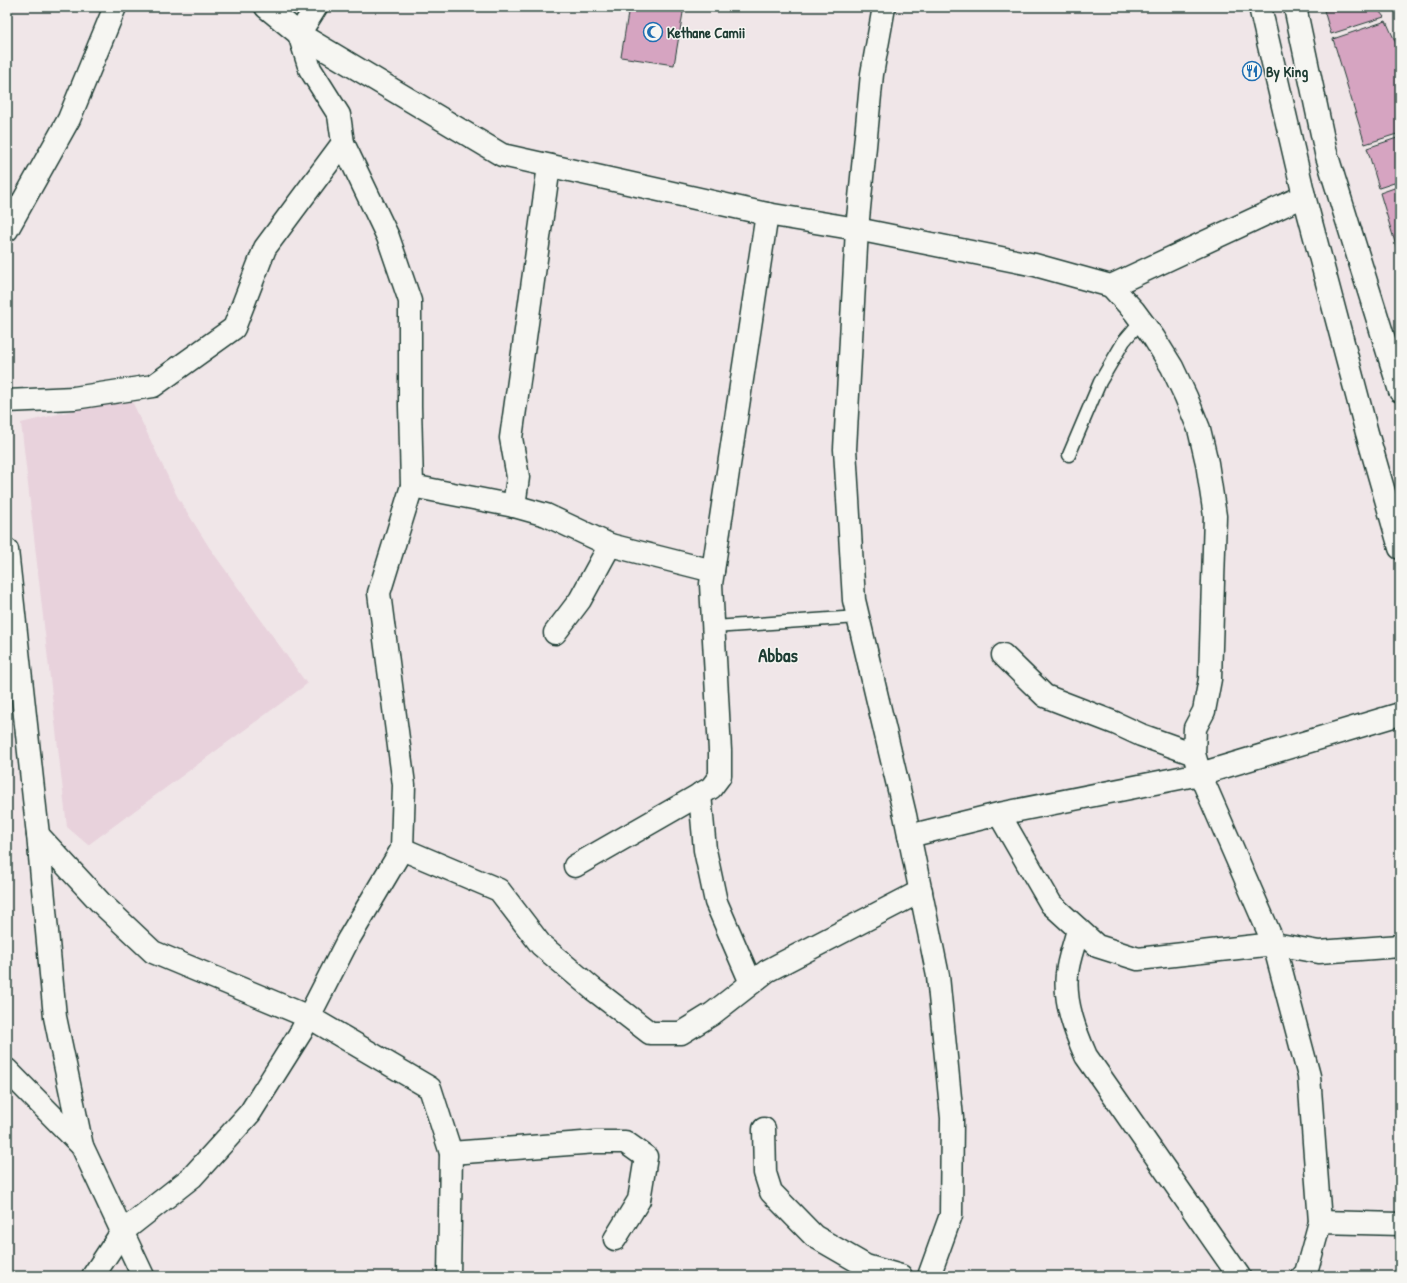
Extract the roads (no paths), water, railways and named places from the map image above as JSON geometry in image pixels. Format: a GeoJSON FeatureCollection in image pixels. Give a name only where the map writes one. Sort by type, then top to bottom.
{"type":"FeatureCollection","features":[{"type":"Feature","properties":{"kind":"street"},"geometry":{"type":"LineString","coordinates":[[7,230],[69,120],[116,7]]}},
{"type":"Feature","properties":{"kind":"street"},"geometry":{"type":"LineString","coordinates":[[266,7],[298,34],[502,155],[767,214],[1035,265],[1111,286],[1141,321],[1154,338],[1172,367],[1186,397],[1199,429],[1207,463],[1215,516],[1210,679],[1204,711],[1195,728],[1197,764],[1274,944],[1309,1076],[1320,1222],[1306,1273],[1303,1276]]}},
{"type":"Feature","properties":{"kind":"street"},"geometry":{"type":"LineString","coordinates":[[298,34],[316,7]]}},
{"type":"Feature","properties":{"kind":"street"},"geometry":{"type":"LineString","coordinates":[[884,7],[872,74],[857,230],[846,449],[854,600],[909,836],[938,976],[952,1118],[951,1215],[929,1276]]}},
{"type":"Feature","properties":{"kind":"street"},"geometry":{"type":"LineString","coordinates":[[1260,7],[1304,196],[1367,433],[1400,548]]}},
{"type":"Feature","properties":{"kind":"street"},"geometry":{"type":"LineString","coordinates":[[1295,7],[1326,153],[1400,390]]}},
{"type":"Feature","properties":{"kind":"street"},"geometry":{"type":"LineString","coordinates":[[93,1276],[122,1232],[192,1177],[250,1113],[301,1032],[348,940],[402,849],[404,785],[379,593],[412,486],[410,301],[388,237],[343,143],[339,114],[310,68],[298,34]]}},
{"type":"Feature","properties":{"kind":"street"},"geometry":{"type":"LineString","coordinates":[[7,401],[74,398],[153,386],[234,328],[265,248],[343,143]]}},
{"type":"Feature","properties":{"kind":"street"},"geometry":{"type":"LineString","coordinates":[[514,506],[518,477],[511,438],[549,166]]}},
{"type":"Feature","properties":{"kind":"street"},"geometry":{"type":"LineString","coordinates":[[1111,286],[1304,196]]}},
{"type":"Feature","properties":{"kind":"street"},"geometry":{"type":"LineString","coordinates":[[574,866],[711,788],[720,776],[720,743],[711,584],[767,214]]}},
{"type":"Feature","properties":{"kind":"street"},"geometry":{"type":"LineString","coordinates":[[412,486],[514,506],[546,515],[610,545],[713,571]]}},
{"type":"Feature","properties":{"kind":"street"},"geometry":{"type":"LineString","coordinates":[[555,633],[580,600],[610,545]]}},
{"type":"Feature","properties":{"kind":"street"},"geometry":{"type":"LineString","coordinates":[[7,550],[16,706],[38,835],[55,1017],[82,1146],[143,1276]]}},
{"type":"Feature","properties":{"kind":"street"},"geometry":{"type":"LineString","coordinates":[[1003,655],[1045,696],[1115,723],[1197,764]]}},
{"type":"Feature","properties":{"kind":"street"},"geometry":{"type":"LineString","coordinates":[[909,836],[1400,714]]}},
{"type":"Feature","properties":{"kind":"street"},"geometry":{"type":"LineString","coordinates":[[700,794],[705,850],[716,902],[751,983]]}},
{"type":"Feature","properties":{"kind":"street"},"geometry":{"type":"LineString","coordinates":[[999,814],[1051,904],[1097,946],[1138,959],[1274,944],[1319,952],[1400,946]]}},
{"type":"Feature","properties":{"kind":"street"},"geometry":{"type":"LineString","coordinates":[[38,835],[100,902],[153,952],[309,1017],[430,1088],[451,1153],[449,1276]]}},
{"type":"Feature","properties":{"kind":"street"},"geometry":{"type":"LineString","coordinates":[[402,849],[499,890],[541,945],[650,1034],[681,1034],[712,1014],[767,971],[920,891]]}},
{"type":"Feature","properties":{"kind":"street"},"geometry":{"type":"LineString","coordinates":[[1078,929],[1067,974],[1067,993],[1070,1012],[1086,1056],[1239,1276]]}},
{"type":"Feature","properties":{"kind":"street"},"geometry":{"type":"LineString","coordinates":[[7,1070],[82,1146]]}},
{"type":"Feature","properties":{"kind":"street"},"geometry":{"type":"LineString","coordinates":[[764,1129],[765,1173],[771,1192],[814,1236],[866,1266],[901,1276]]}},
{"type":"Feature","properties":{"kind":"street"},"geometry":{"type":"LineString","coordinates":[[451,1153],[596,1142],[625,1142],[646,1157],[640,1200],[615,1239]]}},
{"type":"Feature","properties":{"kind":"street"},"geometry":{"type":"LineString","coordinates":[[1320,1222],[1400,1224]]}},
{"type":"Feature","properties":{"kind":"lane"},"geometry":{"type":"LineString","coordinates":[[1069,455],[1100,382],[1124,341],[1141,321]]}},
{"type":"Feature","properties":{"kind":"lane"},"geometry":{"type":"LineString","coordinates":[[714,627],[858,617]]}},
{"type":"Feature","properties":{"kind":"place","name":"Kethane Camii"},"geometry":{"type":"Point","coordinates":[653,32]}},
{"type":"Feature","properties":{"kind":"place","name":"By King"},"geometry":{"type":"Point","coordinates":[1252,71]}},
{"type":"Feature","properties":{"kind":"district","name":"Abbas"},"geometry":{"type":"Point","coordinates":[778,655]}}]}
